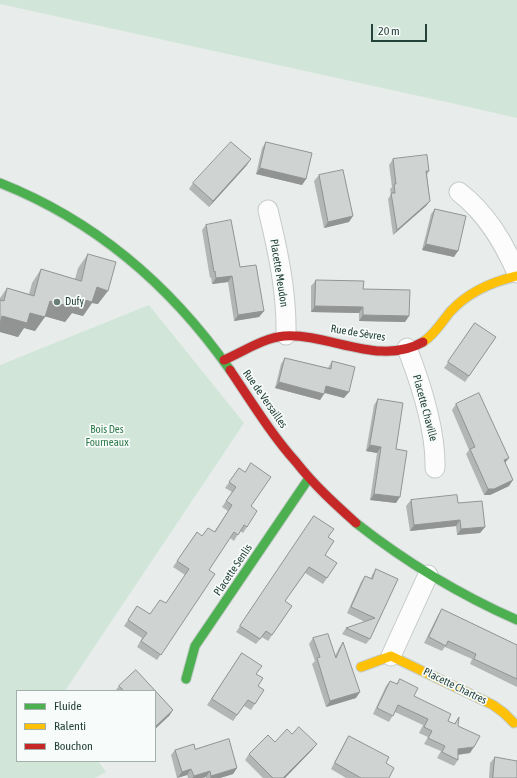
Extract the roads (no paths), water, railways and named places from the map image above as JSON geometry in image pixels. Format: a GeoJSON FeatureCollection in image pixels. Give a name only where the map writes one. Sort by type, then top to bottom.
{"type":"FeatureCollection","features":[{"type":"Feature","properties":{"kind":"street","name":"Rue de Versailles"},"geometry":{"type":"LineString","coordinates":[[0,183],[70,218],[126,256],[173,298],[224,360],[265,421],[309,478],[363,530],[428,575],[468,598],[517,620]]}},
{"type":"Feature","properties":{"kind":"street"},"geometry":{"type":"LineString","coordinates":[[459,192],[473,202],[494,229],[508,251],[517,272]]}},
{"type":"Feature","properties":{"kind":"street","name":"Placette Meudon"},"geometry":{"type":"LineString","coordinates":[[268,210],[282,279],[286,336]]}},
{"type":"Feature","properties":{"kind":"street","name":"Rue de Sèvres"},"geometry":{"type":"LineString","coordinates":[[224,360],[276,337],[286,336],[312,338],[375,350],[407,348],[425,341],[440,326],[454,308],[466,297],[486,284],[517,276]]}},
{"type":"Feature","properties":{"kind":"street","name":"Placette Chaville"},"geometry":{"type":"LineString","coordinates":[[407,348],[426,404],[436,451],[435,468]]}},
{"type":"Feature","properties":{"kind":"street","name":"Placette Senlis"},"geometry":{"type":"LineString","coordinates":[[186,679],[195,646],[309,478]]}},
{"type":"Feature","properties":{"kind":"street"},"geometry":{"type":"LineString","coordinates":[[362,667],[391,656],[428,575]]}},
{"type":"Feature","properties":{"kind":"street","name":"Placette Chartres"},"geometry":{"type":"LineString","coordinates":[[391,656],[493,705],[504,712],[514,723]]}},
{"type":"Feature","properties":{"kind":"place","name":"Dufy"},"geometry":{"type":"Point","coordinates":[57,302]}},
{"type":"Feature","properties":{"kind":"park label","name":"Bois Des Fourneaux"},"geometry":{"type":"Point","coordinates":[107,436]}}]}
